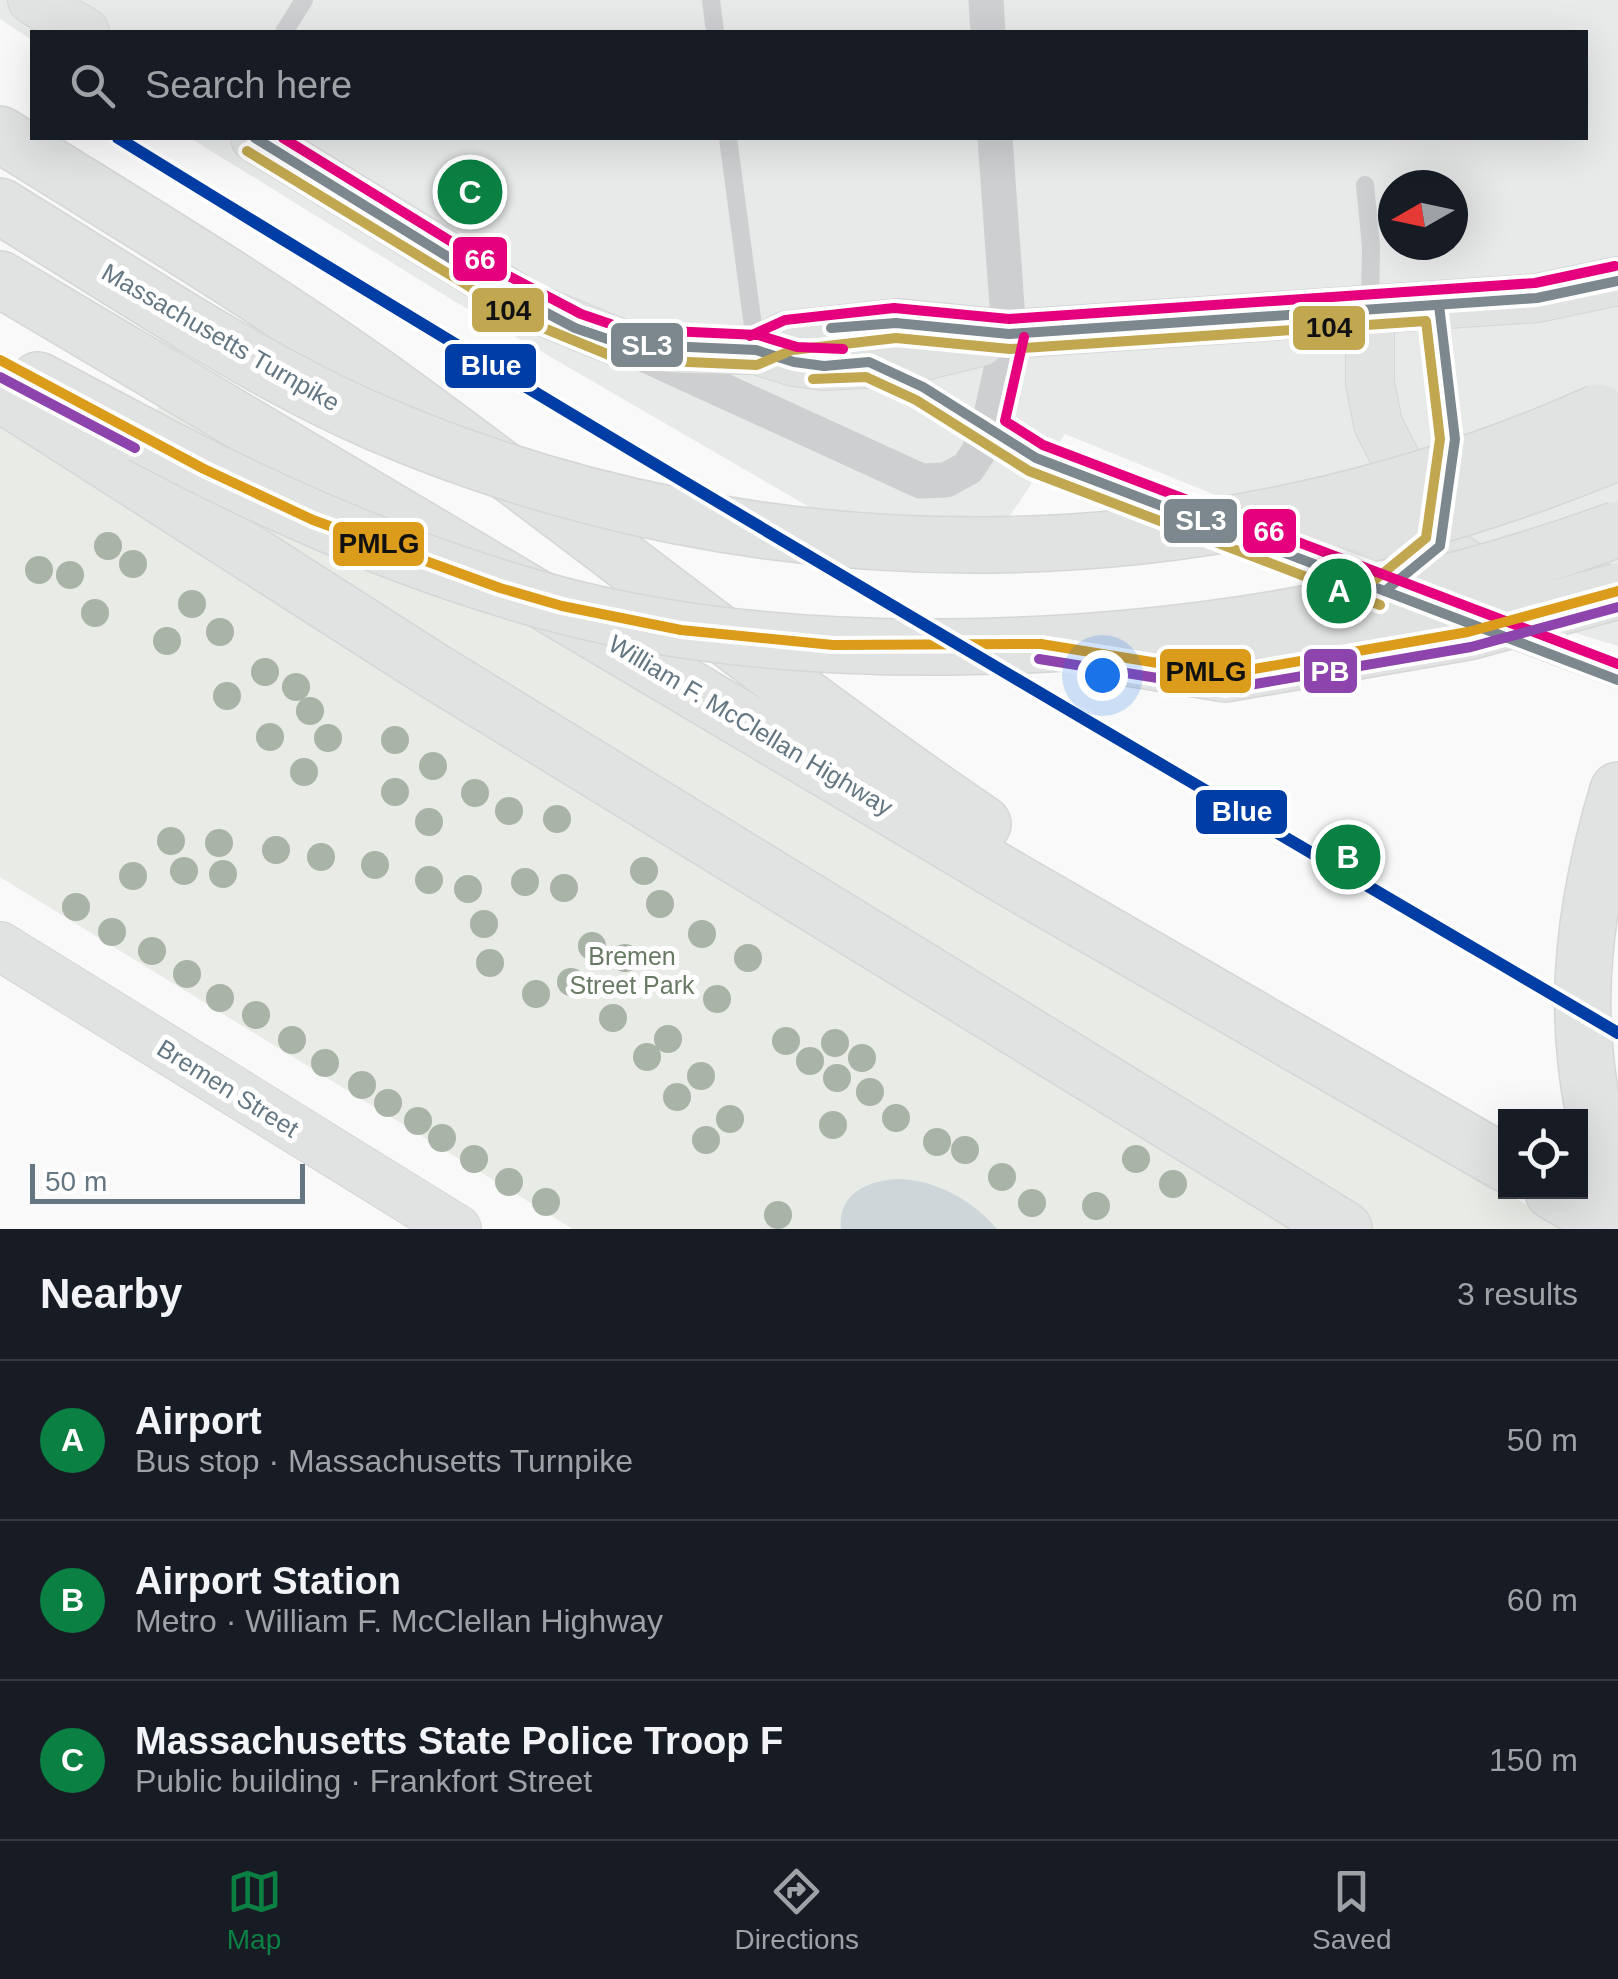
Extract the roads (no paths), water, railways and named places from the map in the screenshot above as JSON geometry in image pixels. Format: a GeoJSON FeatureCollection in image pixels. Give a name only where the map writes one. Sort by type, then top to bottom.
{"type":"FeatureCollection","features":[{"type":"Feature","properties":{"kind":"highway"},"geometry":{"type":"LineString","coordinates":[[0,134],[361,365],[938,793],[1142,931],[1292,1022],[1379,1092]]}},
{"type":"Feature","properties":{"kind":"highway","name":"Massachusetts Turnpike"},"geometry":{"type":"LineString","coordinates":[[0,206],[274,373],[379,424],[512,473],[612,502],[700,522],[796,536],[924,546],[1031,545],[1198,565],[1413,523],[1528,487],[1612,422]]}},
{"type":"Feature","properties":{"kind":"highway","name":"William F. McClellan Highway"},"geometry":{"type":"LineString","coordinates":[[0,279],[921,826],[1498,1159]]}},
{"type":"Feature","properties":{"kind":"highway"},"geometry":{"type":"LineString","coordinates":[[0,360],[434,672],[1344,1229]]}},
{"type":"Feature","properties":{"kind":"highway"},"geometry":{"type":"LineString","coordinates":[[0,393],[131,453],[454,572],[562,606],[755,639],[906,648],[1041,644],[1237,627],[1370,604],[1618,530]]}},
{"type":"Feature","properties":{"kind":"highway"},"geometry":{"type":"LineString","coordinates":[[1041,644],[1225,674],[1468,632],[1618,591]]}},
{"type":"Feature","properties":{"kind":"highway"},"geometry":{"type":"LineString","coordinates":[[1618,790],[1592,889],[1582,957],[1590,1095],[1618,1202]]}},
{"type":"Feature","properties":{"kind":"highway"},"geometry":{"type":"LineString","coordinates":[[1565,1199],[1618,1229]]}},
{"type":"Feature","properties":{"kind":"main road"},"geometry":{"type":"LineString","coordinates":[[32,0],[81,30]]}},
{"type":"Feature","properties":{"kind":"main road"},"geometry":{"type":"LineString","coordinates":[[258,140],[532,307],[622,344],[685,350],[756,350],[824,366],[899,362],[1009,334]]}},
{"type":"Feature","properties":{"kind":"main road"},"geometry":{"type":"LineString","coordinates":[[756,350],[788,335],[896,323],[1009,334],[1537,298],[1618,281]]}},
{"type":"Feature","properties":{"kind":"main road"},"geometry":{"type":"LineString","coordinates":[[1370,311],[1370,384],[1378,424],[1440,546],[1484,576],[1618,619]]}},
{"type":"Feature","properties":{"kind":"main road","name":"Bremen Street"},"geometry":{"type":"LineString","coordinates":[[0,946],[457,1229]]}},
{"type":"Feature","properties":{"kind":"street"},"geometry":{"type":"LineString","coordinates":[[986,0],[988,30]]}},
{"type":"Feature","properties":{"kind":"street"},"geometry":{"type":"LineString","coordinates":[[622,344],[920,481],[946,480],[968,468],[988,428],[1009,334],[995,140]]}},
{"type":"Feature","properties":{"kind":"lane"},"geometry":{"type":"LineString","coordinates":[[285,30],[304,0]]}},
{"type":"Feature","properties":{"kind":"lane"},"geometry":{"type":"LineString","coordinates":[[710,0],[715,30]]}},
{"type":"Feature","properties":{"kind":"lane"},"geometry":{"type":"LineString","coordinates":[[728,140],[756,350]]}},
{"type":"Feature","properties":{"kind":"lane"},"geometry":{"type":"LineString","coordinates":[[1364,185],[1371,246],[1370,311]]}},
{"type":"Feature","properties":{"kind":"lane"},"geometry":{"type":"LineString","coordinates":[[1385,591],[1440,546],[1454,438],[1439,305]]}},
{"type":"Feature","properties":{"kind":"lane"},"geometry":{"type":"LineString","coordinates":[[868,362],[923,387],[1036,458],[1618,680]]}},
{"type":"Feature","properties":{"kind":"place","name":"Massachusetts State Police Troop F"},"geometry":{"type":"Point","coordinates":[470,192]}},
{"type":"Feature","properties":{"kind":"place","name":"Airport"},"geometry":{"type":"Point","coordinates":[1339,591]}},
{"type":"Feature","properties":{"kind":"place","name":"Airport Station"},"geometry":{"type":"Point","coordinates":[1348,857]}},
{"type":"Feature","properties":{"kind":"park label","name":"Bremen Street Park"},"geometry":{"type":"Point","coordinates":[632,970]}}]}
